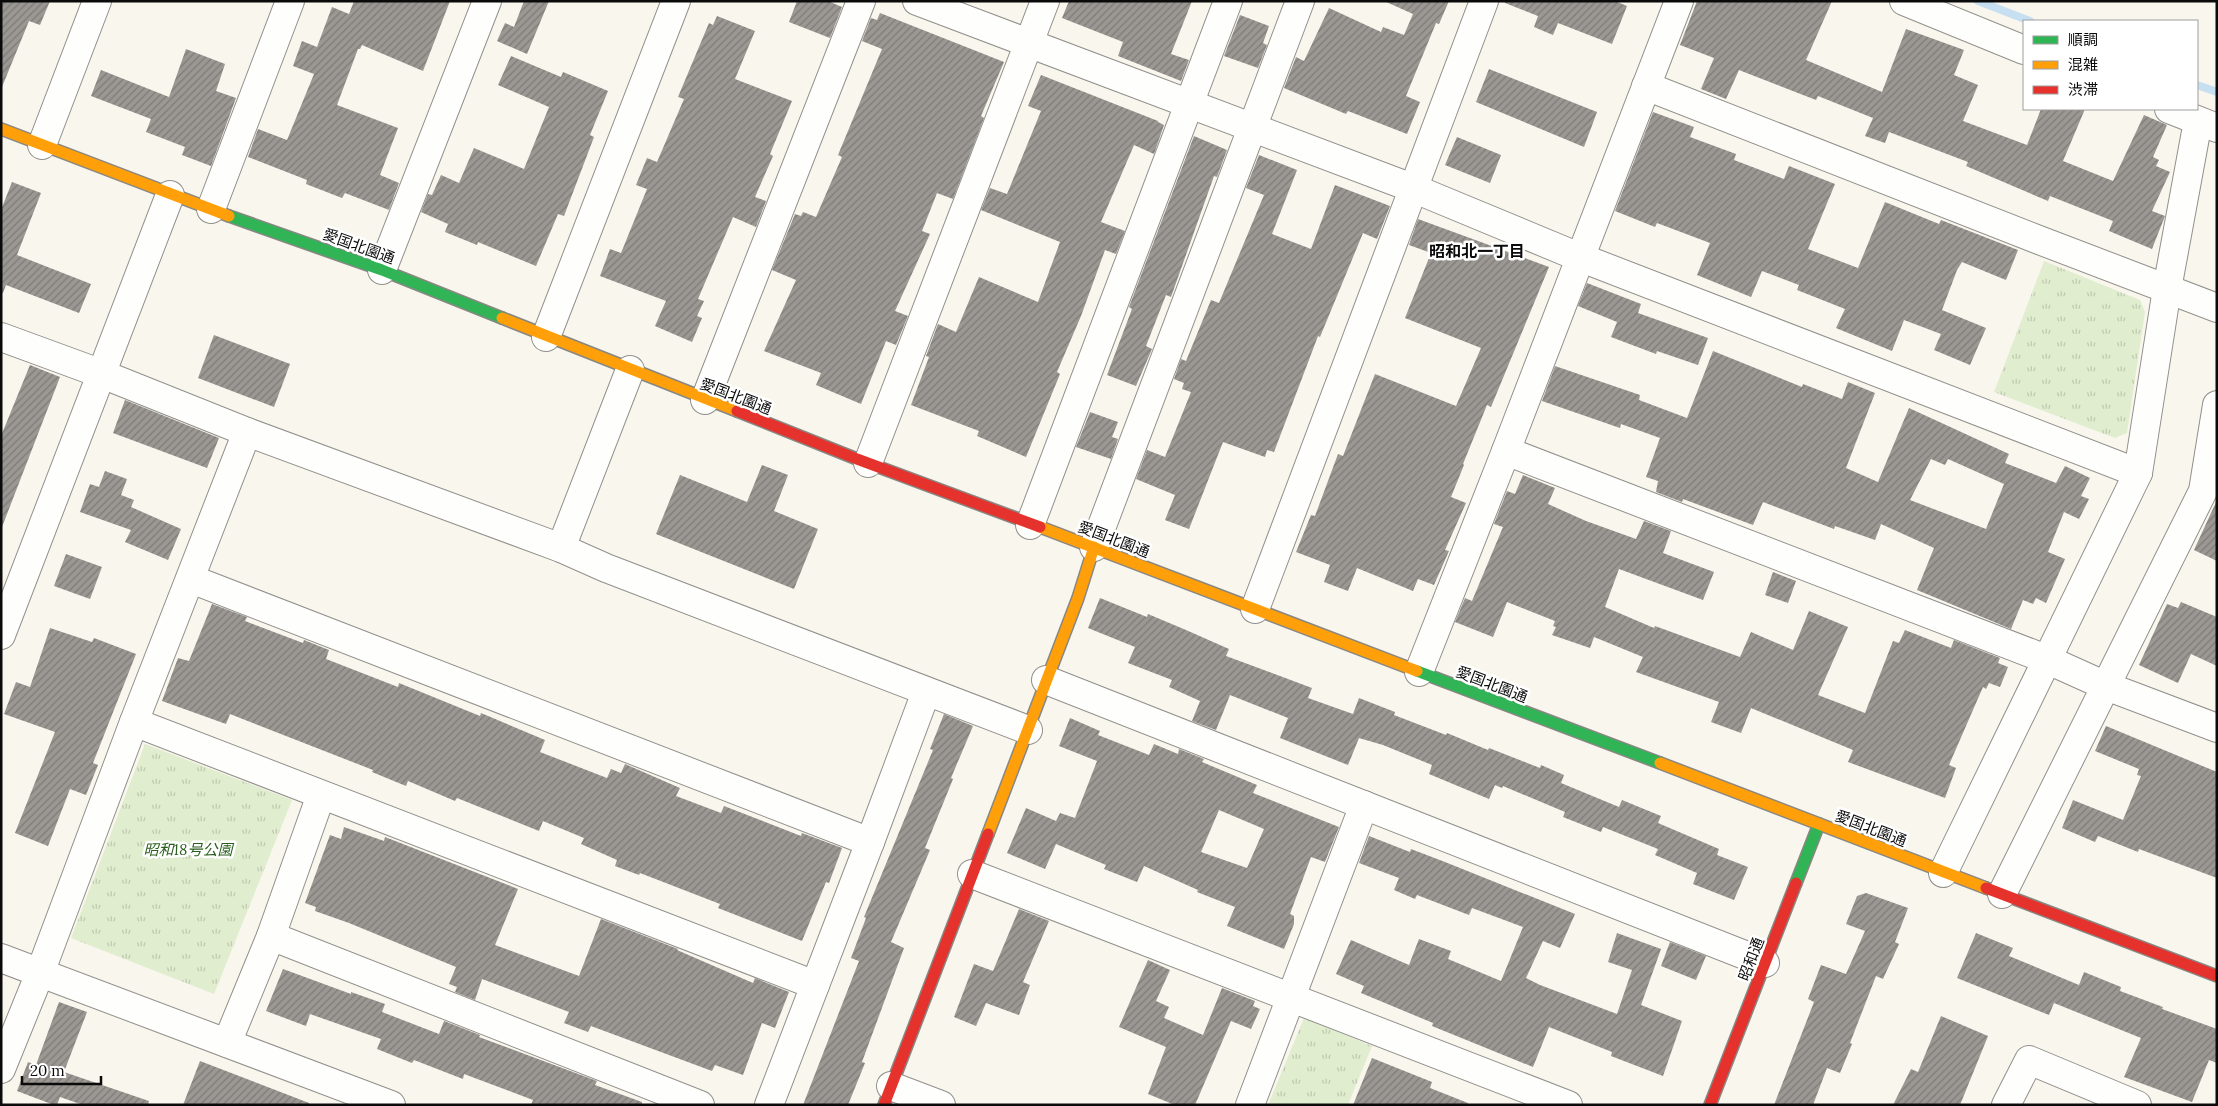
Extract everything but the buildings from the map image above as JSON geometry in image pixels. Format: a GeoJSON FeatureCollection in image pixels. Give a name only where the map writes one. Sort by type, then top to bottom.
{"type":"FeatureCollection","features":[{"type":"Feature","properties":{"kind":"street"},"geometry":{"type":"LineString","coordinates":[[42,145],[97,1]]}},
{"type":"Feature","properties":{"kind":"street"},"geometry":{"type":"LineString","coordinates":[[211,209],[290,1]]}},
{"type":"Feature","properties":{"kind":"street"},"geometry":{"type":"LineString","coordinates":[[382,270],[487,1]]}},
{"type":"Feature","properties":{"kind":"street"},"geometry":{"type":"LineString","coordinates":[[546,337],[676,1]]}},
{"type":"Feature","properties":{"kind":"street"},"geometry":{"type":"LineString","coordinates":[[705,400],[861,1]]}},
{"type":"Feature","properties":{"kind":"street"},"geometry":{"type":"LineString","coordinates":[[917,1],[1415,189],[1579,257],[2138,473]]}},
{"type":"Feature","properties":{"kind":"street"},"geometry":{"type":"LineString","coordinates":[[868,463],[1045,1]]}},
{"type":"Feature","properties":{"kind":"street"},"geometry":{"type":"LineString","coordinates":[[1030,525],[1228,1]]}},
{"type":"Feature","properties":{"kind":"street"},"geometry":{"type":"LineString","coordinates":[[941,1105],[888,1095],[1078,598],[1094,547],[1300,1]]}},
{"type":"Feature","properties":{"kind":"street"},"geometry":{"type":"LineString","coordinates":[[1255,609],[1415,189],[1484,1]]}},
{"type":"Feature","properties":{"kind":"street"},"geometry":{"type":"LineString","coordinates":[[1419,672],[1679,1]]}},
{"type":"Feature","properties":{"kind":"street"},"geometry":{"type":"LineString","coordinates":[[1904,1],[2023,50]]}},
{"type":"Feature","properties":{"kind":"street"},"geometry":{"type":"LineString","coordinates":[[1646,86],[2217,308]]}},
{"type":"Feature","properties":{"kind":"street"},"geometry":{"type":"LineString","coordinates":[[1943,873],[2138,473],[2167,289],[2207,124],[2172,110]]}},
{"type":"Feature","properties":{"kind":"street","name":"愛国北園通"},"geometry":{"type":"LineString","coordinates":[[1,129],[170,195],[382,270],[546,337],[868,463],[1030,525],[1094,547],[1943,873],[2217,976]]}},
{"type":"Feature","properties":{"kind":"street"},"geometry":{"type":"LineString","coordinates":[[1,636],[170,195]]}},
{"type":"Feature","properties":{"kind":"street"},"geometry":{"type":"LineString","coordinates":[[2,339],[102,374],[246,432],[561,548],[606,568],[1028,730]]}},
{"type":"Feature","properties":{"kind":"street"},"geometry":{"type":"LineString","coordinates":[[561,548],[630,370]]}},
{"type":"Feature","properties":{"kind":"street"},"geometry":{"type":"LineString","coordinates":[[2002,894],[2106,686],[2210,493],[2217,405]]}},
{"type":"Feature","properties":{"kind":"street"},"geometry":{"type":"LineString","coordinates":[[1,1069],[40,973],[246,432]]}},
{"type":"Feature","properties":{"kind":"street"},"geometry":{"type":"LineString","coordinates":[[1506,451],[2046,659],[2106,686],[2217,728]]}},
{"type":"Feature","properties":{"kind":"street"},"geometry":{"type":"LineString","coordinates":[[191,579],[870,842]]}},
{"type":"Feature","properties":{"kind":"street"},"geometry":{"type":"LineString","coordinates":[[1046,680],[1765,963]]}},
{"type":"Feature","properties":{"kind":"street"},"geometry":{"type":"LineString","coordinates":[[769,1105],[926,692]]}},
{"type":"Feature","properties":{"kind":"street"},"geometry":{"type":"LineString","coordinates":[[134,722],[815,985]]}},
{"type":"Feature","properties":{"kind":"street"},"geometry":{"type":"LineString","coordinates":[[227,1043],[271,936],[321,795]]}},
{"type":"Feature","properties":{"kind":"street"},"geometry":{"type":"LineString","coordinates":[[1250,1105],[1364,805]]}},
{"type":"Feature","properties":{"kind":"street","name":"昭和通"},"geometry":{"type":"LineString","coordinates":[[1710,1105],[1819,824]]}},
{"type":"Feature","properties":{"kind":"street"},"geometry":{"type":"LineString","coordinates":[[972,874],[1568,1105]]}},
{"type":"Feature","properties":{"kind":"street"},"geometry":{"type":"LineString","coordinates":[[271,936],[700,1105]]}},
{"type":"Feature","properties":{"kind":"street"},"geometry":{"type":"LineString","coordinates":[[1,958],[391,1105]]}},
{"type":"Feature","properties":{"kind":"street"},"geometry":{"type":"LineString","coordinates":[[2006,1105],[2029,1060],[2137,1105]]}},
{"type":"Feature","properties":{"kind":"green space"},"geometry":{"type":"Polygon","coordinates":[[[2044,261],[2140,300],[2145,312],[2127,433],[2115,438],[1994,392],[2044,261]]]}},
{"type":"Feature","properties":{"kind":"green space","name":"昭和18号公園"},"geometry":{"type":"Polygon","coordinates":[[[145,744],[292,800],[214,994],[71,938],[145,744]]]}},
{"type":"Feature","properties":{"kind":"green space"},"geometry":{"type":"Polygon","coordinates":[[[1304,1018],[1372,1046],[1348,1105],[1268,1105],[1304,1018]]]}},
{"type":"Feature","properties":{"kind":"waterway"},"geometry":{"type":"LineString","coordinates":[[1978,1],[2027,20]]}},
{"type":"Feature","properties":{"kind":"waterway"},"geometry":{"type":"LineString","coordinates":[[2198,85],[2217,92]]}},
{"type":"Feature","properties":{"kind":"traffic: fast"},"geometry":{"type":"LineString","coordinates":[[229,216],[382,270],[502,318]]}},
{"type":"Feature","properties":{"kind":"traffic: fast"},"geometry":{"type":"LineString","coordinates":[[1417,671],[1660,763]]}},
{"type":"Feature","properties":{"kind":"traffic: fast"},"geometry":{"type":"LineString","coordinates":[[1796,883],[1819,824]]}},
{"type":"Feature","properties":{"kind":"traffic: slow"},"geometry":{"type":"LineString","coordinates":[[1,129],[229,216]]}},
{"type":"Feature","properties":{"kind":"traffic: slow"},"geometry":{"type":"LineString","coordinates":[[502,318],[737,411]]}},
{"type":"Feature","properties":{"kind":"traffic: slow"},"geometry":{"type":"LineString","coordinates":[[1040,527],[1417,671]]}},
{"type":"Feature","properties":{"kind":"traffic: slow"},"geometry":{"type":"LineString","coordinates":[[988,834],[1078,598],[1094,547]]}},
{"type":"Feature","properties":{"kind":"traffic: slow"},"geometry":{"type":"LineString","coordinates":[[1660,763],[1986,888]]}},
{"type":"Feature","properties":{"kind":"traffic: jam"},"geometry":{"type":"LineString","coordinates":[[737,411],[857,459],[1040,527]]}},
{"type":"Feature","properties":{"kind":"traffic: jam"},"geometry":{"type":"LineString","coordinates":[[884,1105],[988,834]]}},
{"type":"Feature","properties":{"kind":"traffic: jam"},"geometry":{"type":"LineString","coordinates":[[1710,1105],[1796,883]]}},
{"type":"Feature","properties":{"kind":"traffic: jam"},"geometry":{"type":"LineString","coordinates":[[1986,888],[2217,976]]}},
{"type":"Feature","properties":{"kind":"district","name":"昭和北一丁目"},"geometry":{"type":"Point","coordinates":[1477,251]}}]}
